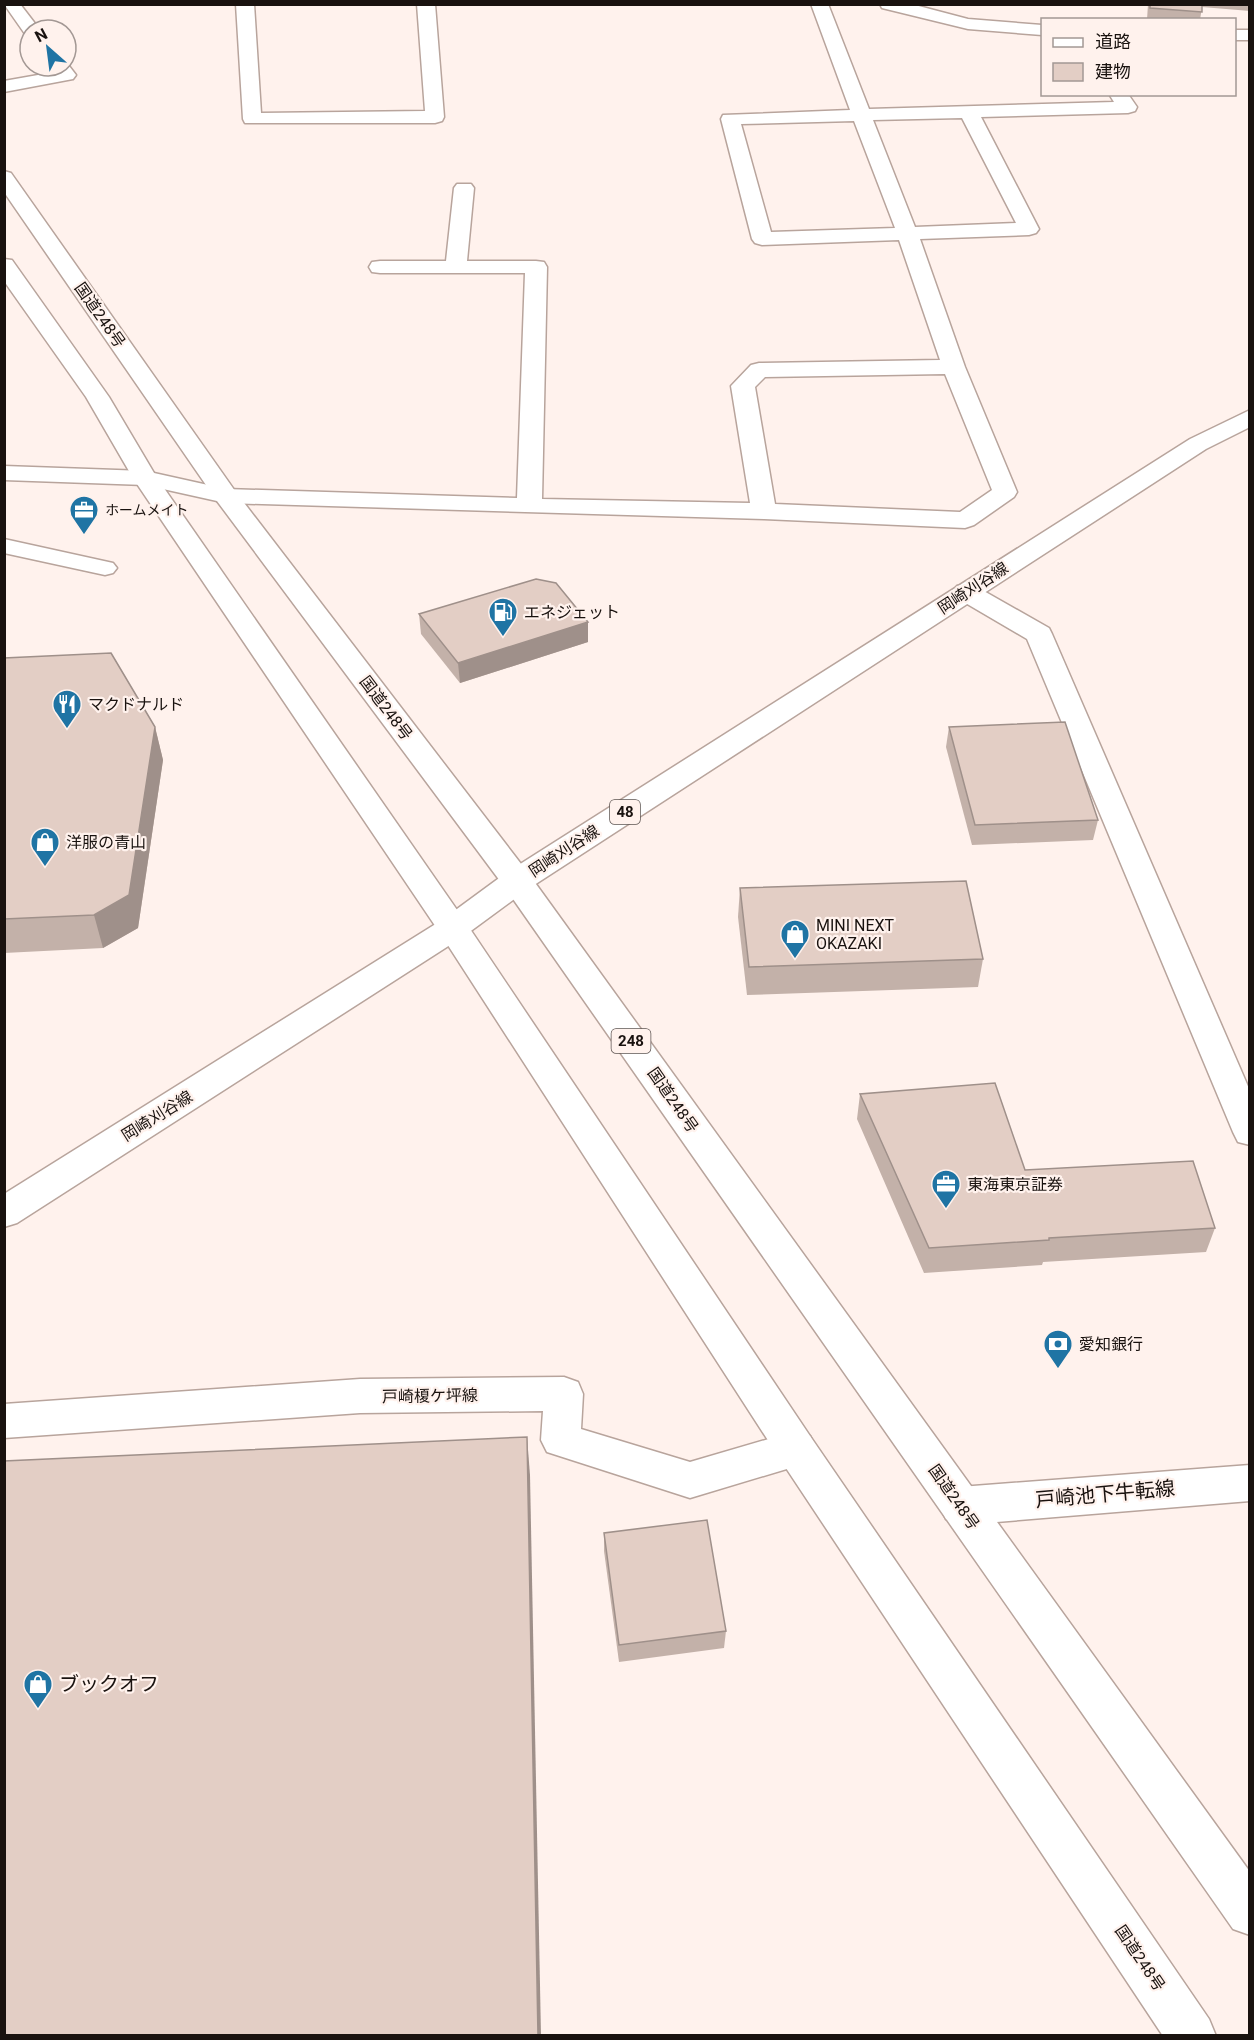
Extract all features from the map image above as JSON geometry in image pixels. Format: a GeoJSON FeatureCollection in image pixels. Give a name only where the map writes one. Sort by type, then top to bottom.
{"type":"FeatureCollection","features":[{"type":"Feature","properties":{"kind":"main road"},"geometry":{"type":"LineString","coordinates":[[11,4],[22,18]]}},
{"type":"Feature","properties":{"kind":"main road"},"geometry":{"type":"LineString","coordinates":[[245,4],[252,119],[435,117],[426,4]]}},
{"type":"Feature","properties":{"kind":"main road"},"geometry":{"type":"LineString","coordinates":[[4,473],[145,478],[226,496],[764,511],[965,520],[1005,492],[954,367],[908,234],[819,4]]}},
{"type":"Feature","properties":{"kind":"main road"},"geometry":{"type":"LineString","coordinates":[[888,4],[968,24],[1036,24]]}},
{"type":"Feature","properties":{"kind":"main road"},"geometry":{"type":"LineString","coordinates":[[4,87],[51,78]]}},
{"type":"Feature","properties":{"kind":"main road"},"geometry":{"type":"LineString","coordinates":[[969,112],[1029,229],[762,238],[730,119],[1128,107],[1120,96]]}},
{"type":"Feature","properties":{"kind":"main road","name":"国道248号"},"geometry":{"type":"LineString","coordinates":[[4,177],[226,496],[517,881],[1250,1912]]}},
{"type":"Feature","properties":{"kind":"main road"},"geometry":{"type":"LineString","coordinates":[[456,267],[464,188]]}},
{"type":"Feature","properties":{"kind":"main road","name":"国道248号"},"geometry":{"type":"LineString","coordinates":[[4,265],[97,397],[145,478],[453,928],[796,1449],[1192,2036]]}},
{"type":"Feature","properties":{"kind":"main road"},"geometry":{"type":"LineString","coordinates":[[380,267],[536,267],[529,506]]}},
{"type":"Feature","properties":{"kind":"main road"},"geometry":{"type":"LineString","coordinates":[[764,511],[743,386],[759,370],[954,367]]}},
{"type":"Feature","properties":{"kind":"main road","name":"岡崎刈谷線"},"geometry":{"type":"LineString","coordinates":[[4,1213],[453,928],[517,881],[966,592],[1198,444],[1250,417]]}},
{"type":"Feature","properties":{"kind":"main road"},"geometry":{"type":"LineString","coordinates":[[966,592],[1039,634],[1250,1132]]}},
{"type":"Feature","properties":{"kind":"main road","name":"戸崎榎ケ坪線"},"geometry":{"type":"LineString","coordinates":[[4,1421],[360,1396],[564,1394],[561,1440],[690,1480],[796,1449]]}},
{"type":"Feature","properties":{"kind":"main road","name":"戸崎池下牛転線"},"geometry":{"type":"LineString","coordinates":[[960,1506],[1250,1483]]}},
{"type":"Feature","properties":{"kind":"lane"},"geometry":{"type":"LineString","coordinates":[[4,546],[105,568]]}},
{"type":"Feature","properties":{"kind":"building"},"geometry":{"type":"Polygon","coordinates":[[[1150,4],[1202,4],[1202,12],[1150,8],[1150,4]]]}},
{"type":"Feature","properties":{"kind":"building"},"geometry":{"type":"Polygon","coordinates":[[[536,579],[556,583],[588,622],[458,663],[419,614],[536,579]]]}},
{"type":"Feature","properties":{"kind":"building"},"geometry":{"type":"Polygon","coordinates":[[[111,653],[155,727],[129,895],[94,915],[4,919],[4,658],[111,653]]]}},
{"type":"Feature","properties":{"kind":"building"},"geometry":{"type":"Polygon","coordinates":[[[1065,722],[1098,820],[975,825],[949,727],[1065,722]]]}},
{"type":"Feature","properties":{"kind":"building"},"geometry":{"type":"Polygon","coordinates":[[[966,881],[983,959],[749,967],[740,888],[966,881]]]}},
{"type":"Feature","properties":{"kind":"building"},"geometry":{"type":"Polygon","coordinates":[[[995,1083],[1025,1170],[1193,1161],[1215,1228],[929,1248],[860,1094],[995,1083]]]}},
{"type":"Feature","properties":{"kind":"building"},"geometry":{"type":"Polygon","coordinates":[[[527,1437],[538,2036],[4,2036],[4,1461],[527,1437]]]}},
{"type":"Feature","properties":{"kind":"building"},"geometry":{"type":"Polygon","coordinates":[[[707,1520],[726,1631],[619,1645],[604,1533],[707,1520]]]}},
{"type":"Feature","properties":{"kind":"place","name":"ホームメイト"},"geometry":{"type":"Point","coordinates":[84,536]}},
{"type":"Feature","properties":{"kind":"place","name":"エネジェット"},"geometry":{"type":"Point","coordinates":[503,638]}},
{"type":"Feature","properties":{"kind":"place","name":"マクドナルド"},"geometry":{"type":"Point","coordinates":[67,730]}},
{"type":"Feature","properties":{"kind":"place","name":"洋服の青山"},"geometry":{"type":"Point","coordinates":[45,868]}},
{"type":"Feature","properties":{"kind":"place","name":"MINI NEXT OKAZAKI"},"geometry":{"type":"Point","coordinates":[795,960]}},
{"type":"Feature","properties":{"kind":"place","name":"東海東京証券"},"geometry":{"type":"Point","coordinates":[946,1210]}},
{"type":"Feature","properties":{"kind":"place","name":"愛知銀行"},"geometry":{"type":"Point","coordinates":[1058,1370]}},
{"type":"Feature","properties":{"kind":"place","name":"ブックオフ"},"geometry":{"type":"Point","coordinates":[38,1710]}}]}
